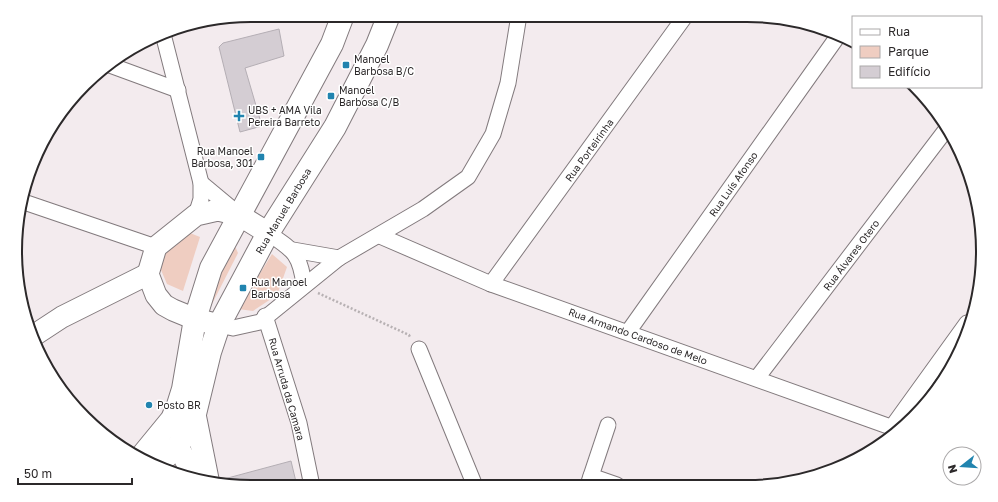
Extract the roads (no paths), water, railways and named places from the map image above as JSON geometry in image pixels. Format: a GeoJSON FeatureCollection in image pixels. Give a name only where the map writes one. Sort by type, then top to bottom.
{"type":"FeatureCollection","features":[{"type":"Feature","properties":{"kind":"main road"},"geometry":{"type":"LineString","coordinates":[[144,453],[172,419],[183,389],[195,319],[211,268],[332,44],[340,22]]}},
{"type":"Feature","properties":{"kind":"main road","name":"Rua Manuel Barbosa"},"geometry":{"type":"LineString","coordinates":[[161,462],[178,446],[195,414],[210,352],[219,325],[268,233],[335,127],[386,22]]}},
{"type":"Feature","properties":{"kind":"main road"},"geometry":{"type":"LineString","coordinates":[[172,419],[178,446]]}},
{"type":"Feature","properties":{"kind":"street"},"geometry":{"type":"LineString","coordinates":[[239,215],[218,210],[196,216],[156,247],[148,274],[156,295],[164,305],[195,319],[233,328],[260,322],[265,316],[340,258],[380,236],[423,209],[468,177],[493,134],[508,83],[520,22]]}},
{"type":"Feature","properties":{"kind":"street","name":"Rua Porteirinha"},"geometry":{"type":"LineString","coordinates":[[492,284],[681,22]]}},
{"type":"Feature","properties":{"kind":"street"},"geometry":{"type":"LineString","coordinates":[[164,39],[201,183],[201,199],[196,216]]}},
{"type":"Feature","properties":{"kind":"street","name":"Rua Luís Afonso"},"geometry":{"type":"LineString","coordinates":[[628,332],[836,39]]}},
{"type":"Feature","properties":{"kind":"street"},"geometry":{"type":"LineString","coordinates":[[115,67],[178,90]]}},
{"type":"Feature","properties":{"kind":"street","name":"Rua Álvares Otero"},"geometry":{"type":"LineString","coordinates":[[757,378],[943,134]]}},
{"type":"Feature","properties":{"kind":"street"},"geometry":{"type":"LineString","coordinates":[[201,183],[239,215],[293,250],[340,258]]}},
{"type":"Feature","properties":{"kind":"street"},"geometry":{"type":"LineString","coordinates":[[27,203],[156,247]]}},
{"type":"Feature","properties":{"kind":"street","name":"Rua Armando Cardoso de Melo"},"geometry":{"type":"LineString","coordinates":[[380,236],[492,284],[757,378],[892,428]]}},
{"type":"Feature","properties":{"kind":"street"},"geometry":{"type":"LineString","coordinates":[[293,250],[301,265],[304,285]]}},
{"type":"Feature","properties":{"kind":"street"},"geometry":{"type":"LineString","coordinates":[[37,334],[62,316],[148,274]]}},
{"type":"Feature","properties":{"kind":"street","name":"Rua Arruda da Camara"},"geometry":{"type":"LineString","coordinates":[[265,316],[298,423],[311,480]]}},
{"type":"Feature","properties":{"kind":"street"},"geometry":{"type":"LineString","coordinates":[[901,420],[961,333]]}},
{"type":"Feature","properties":{"kind":"street"},"geometry":{"type":"LineString","coordinates":[[419,349],[472,480]]}},
{"type":"Feature","properties":{"kind":"street"},"geometry":{"type":"LineString","coordinates":[[195,414],[207,476]]}},
{"type":"Feature","properties":{"kind":"street"},"geometry":{"type":"LineString","coordinates":[[590,480],[608,425]]}},
{"type":"Feature","properties":{"kind":"street"},"geometry":{"type":"LineString","coordinates":[[178,446],[191,472]]}},
{"type":"Feature","properties":{"kind":"place","name":"Manoel Barbosa B/C"},"geometry":{"type":"Point","coordinates":[346,65]}},
{"type":"Feature","properties":{"kind":"place","name":"Manoel Barbosa C/B"},"geometry":{"type":"Point","coordinates":[331,96]}},
{"type":"Feature","properties":{"kind":"place","name":"UBS + AMA Vila Pereira Barreto"},"geometry":{"type":"Point","coordinates":[239,116]}},
{"type":"Feature","properties":{"kind":"place","name":"Rua Manoel Barbosa, 301"},"geometry":{"type":"Point","coordinates":[261,157]}},
{"type":"Feature","properties":{"kind":"place","name":"Rua Manoel Barbosa"},"geometry":{"type":"Point","coordinates":[243,288]}},
{"type":"Feature","properties":{"kind":"place","name":"Posto BR"},"geometry":{"type":"Point","coordinates":[149,405]}}]}
